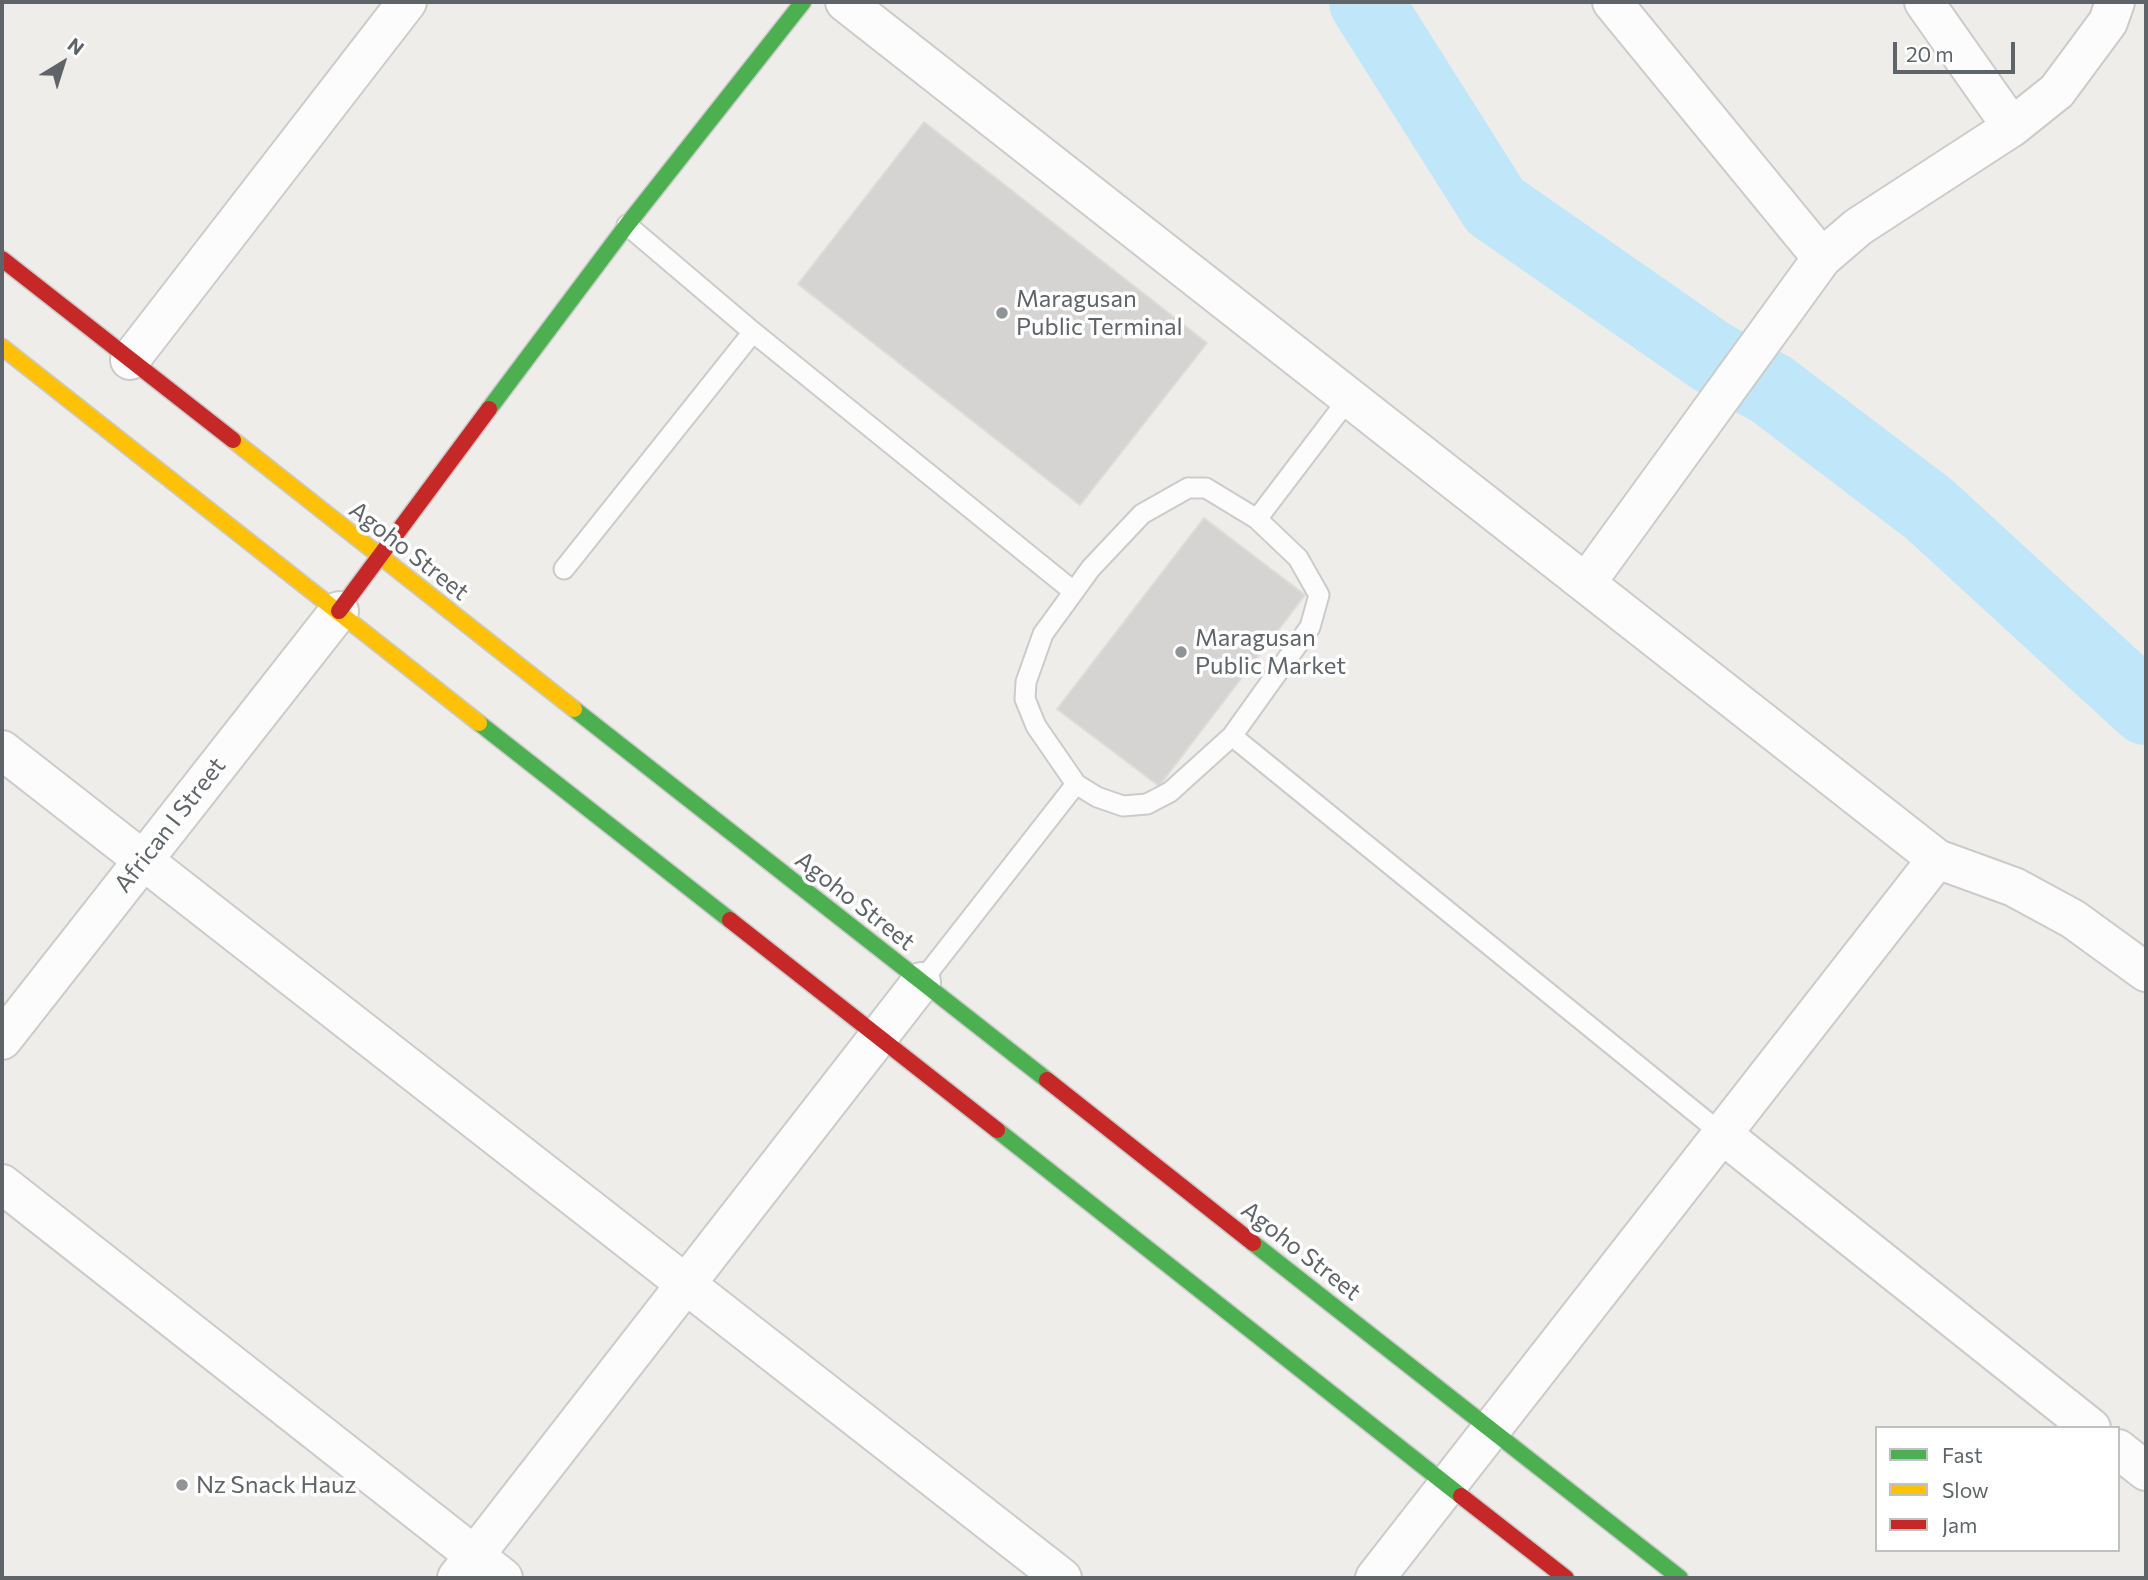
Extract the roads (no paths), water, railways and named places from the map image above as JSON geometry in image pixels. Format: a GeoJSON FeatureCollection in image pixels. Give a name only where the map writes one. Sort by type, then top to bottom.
{"type":"FeatureCollection","features":[{"type":"Feature","properties":{"kind":"street"},"geometry":{"type":"LineString","coordinates":[[130,360],[407,2]]}},
{"type":"Feature","properties":{"kind":"street"},"geometry":{"type":"LineString","coordinates":[[339,611],[627,225],[803,2]]}},
{"type":"Feature","properties":{"kind":"street"},"geometry":{"type":"LineString","coordinates":[[845,2],[1937,859],[2014,887],[2061,912],[2146,972]]}},
{"type":"Feature","properties":{"kind":"street"},"geometry":{"type":"LineString","coordinates":[[1612,2],[1822,258]]}},
{"type":"Feature","properties":{"kind":"street"},"geometry":{"type":"LineString","coordinates":[[1924,2],[2012,127]]}},
{"type":"Feature","properties":{"kind":"street"},"geometry":{"type":"LineString","coordinates":[[1586,583],[1822,258],[1858,227],[2012,127],[2057,91],[2108,22],[2115,2]]}},
{"type":"Feature","properties":{"kind":"street","name":"Agoho Street"},"geometry":{"type":"LineString","coordinates":[[2,260],[1681,1578]]}},
{"type":"Feature","properties":{"kind":"street"},"geometry":{"type":"LineString","coordinates":[[2,347],[1566,1578]]}},
{"type":"Feature","properties":{"kind":"street","name":"African I Street"},"geometry":{"type":"LineString","coordinates":[[2,1040],[339,611]]}},
{"type":"Feature","properties":{"kind":"street"},"geometry":{"type":"LineString","coordinates":[[2,750],[1062,1578]]}},
{"type":"Feature","properties":{"kind":"street"},"geometry":{"type":"LineString","coordinates":[[1375,1578],[1937,859]]}},
{"type":"Feature","properties":{"kind":"street"},"geometry":{"type":"LineString","coordinates":[[2,1184],[478,1571],[686,1284],[921,982]]}},
{"type":"Feature","properties":{"kind":"street"},"geometry":{"type":"LineString","coordinates":[[1722,1134],[2088,1426]]}},
{"type":"Feature","properties":{"kind":"street"},"geometry":{"type":"LineString","coordinates":[[2120,1451],[2146,1471]]}},
{"type":"Feature","properties":{"kind":"lane"},"geometry":{"type":"LineString","coordinates":[[627,225],[753,332],[1073,591]]}},
{"type":"Feature","properties":{"kind":"lane"},"geometry":{"type":"LineString","coordinates":[[564,569],[753,332]]}},
{"type":"Feature","properties":{"kind":"lane"},"geometry":{"type":"LineString","coordinates":[[1257,519],[1349,398]]}},
{"type":"Feature","properties":{"kind":"lane"},"geometry":{"type":"LineString","coordinates":[[1188,488],[1206,488],[1257,519],[1298,558],[1319,595],[1310,626],[1232,736],[1191,776],[1147,804],[1123,806],[1097,797],[1076,784],[1036,726],[1025,699],[1031,662],[1044,634],[1073,591],[1112,544],[1142,514],[1188,488]]}},
{"type":"Feature","properties":{"kind":"lane"},"geometry":{"type":"LineString","coordinates":[[1232,736],[1722,1134]]}},
{"type":"Feature","properties":{"kind":"lane"},"geometry":{"type":"LineString","coordinates":[[921,982],[1076,784]]}},
{"type":"Feature","properties":{"kind":"waterway"},"geometry":{"type":"LineString","coordinates":[[1366,2],[1495,206],[1712,357],[1771,389],[1929,509],[2146,708]]}},
{"type":"Feature","properties":{"kind":"place","name":"Maragusan Public Terminal"},"geometry":{"type":"Point","coordinates":[1002,313]}},
{"type":"Feature","properties":{"kind":"place","name":"Maragusan Public Market"},"geometry":{"type":"Point","coordinates":[1181,652]}},
{"type":"Feature","properties":{"kind":"place","name":"Nz Snack Hauz"},"geometry":{"type":"Point","coordinates":[182,1485]}}]}
